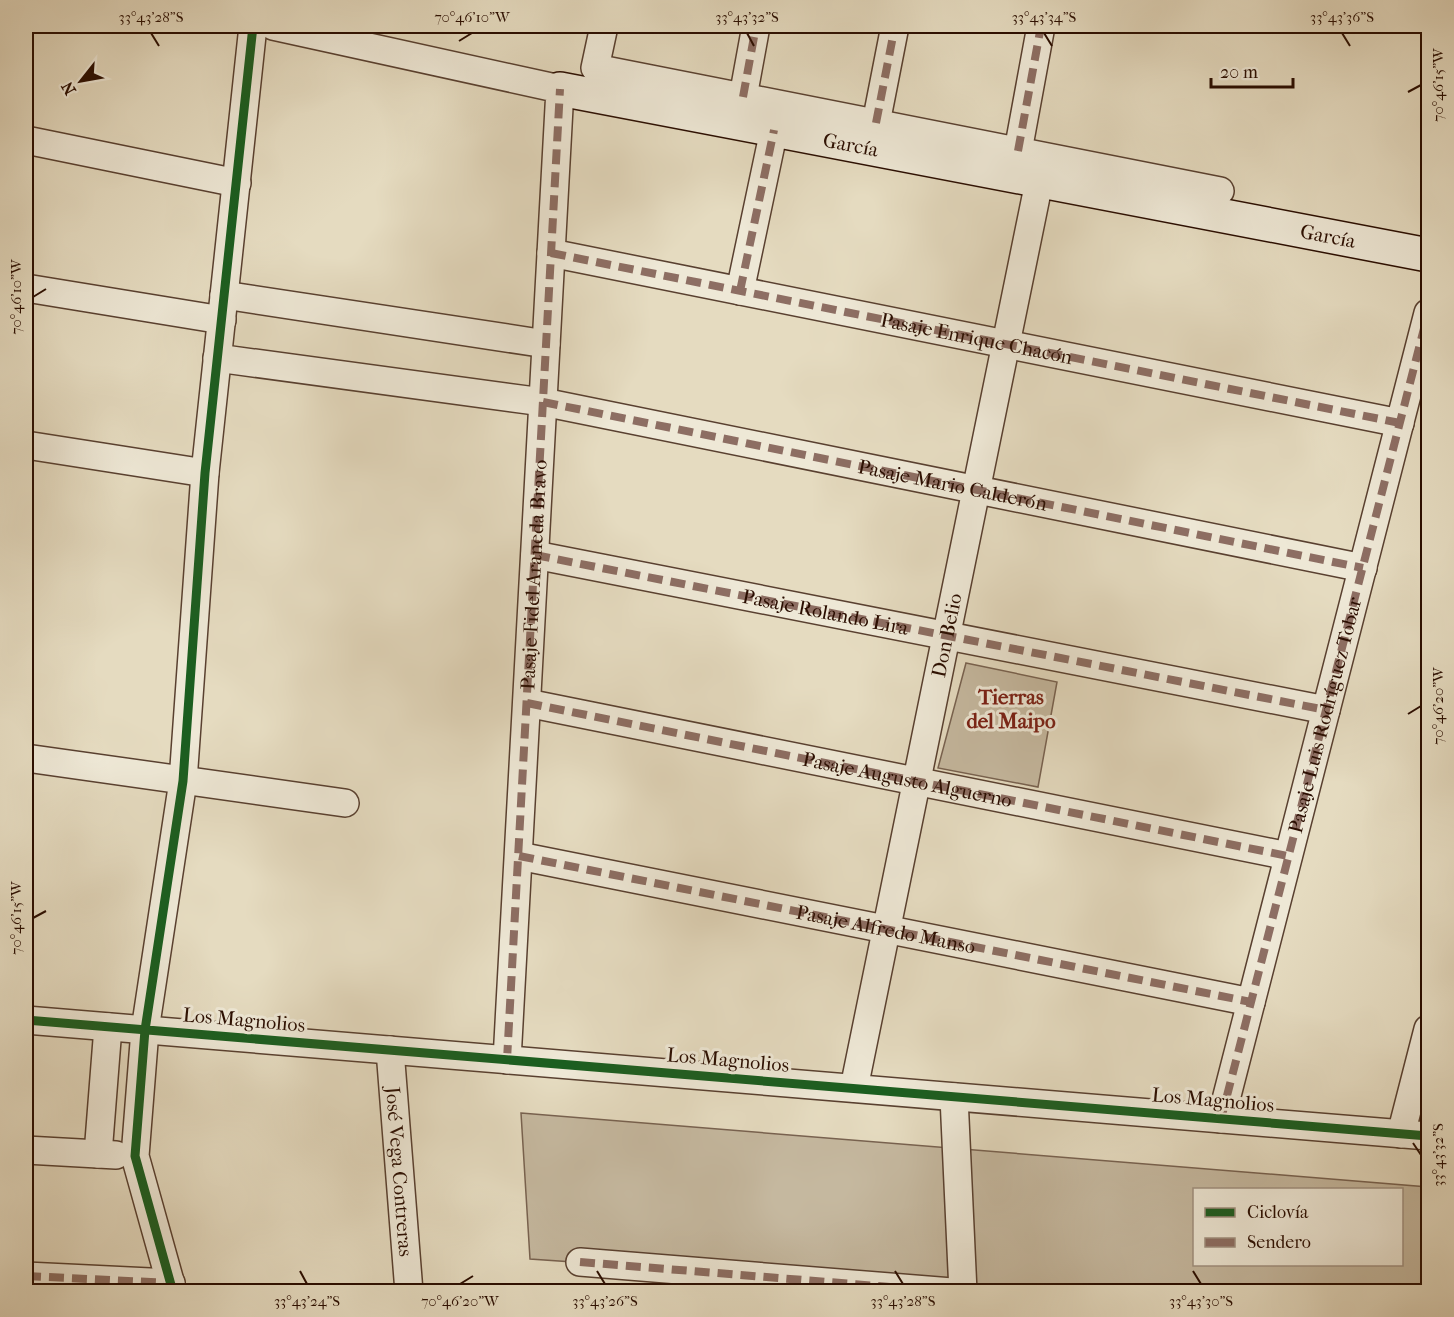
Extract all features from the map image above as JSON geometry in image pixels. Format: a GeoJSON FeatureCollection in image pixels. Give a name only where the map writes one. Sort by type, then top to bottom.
{"type":"FeatureCollection","features":[{"type":"Feature","properties":{"kind":"street"},"geometry":{"type":"LineString","coordinates":[[26,1276],[172,1287],[135,1156],[145,1030],[183,781],[205,473],[253,26]]}},
{"type":"Feature","properties":{"kind":"street","name":"García"},"geometry":{"type":"LineString","coordinates":[[273,26],[560,89],[1428,255]]}},
{"type":"Feature","properties":{"kind":"street","name":"García"},"geometry":{"type":"LineString","coordinates":[[604,26],[595,68],[1220,190]]}},
{"type":"Feature","properties":{"kind":"street"},"geometry":{"type":"LineString","coordinates":[[743,97],[756,26]]}},
{"type":"Feature","properties":{"kind":"street"},"geometry":{"type":"LineString","coordinates":[[876,123],[895,26]]}},
{"type":"Feature","properties":{"kind":"street"},"geometry":{"type":"LineString","coordinates":[[1018,151],[1041,26]]}},
{"type":"Feature","properties":{"kind":"street","name":"Pasaje Fidel Araneda Bravo"},"geometry":{"type":"LineString","coordinates":[[507,1059],[560,89]]}},
{"type":"Feature","properties":{"kind":"street"},"geometry":{"type":"LineString","coordinates":[[741,291],[774,130]]}},
{"type":"Feature","properties":{"kind":"street"},"geometry":{"type":"LineString","coordinates":[[26,140],[237,183]]}},
{"type":"Feature","properties":{"kind":"street","name":"Don Belio"},"geometry":{"type":"LineString","coordinates":[[854,1089],[1039,182]]}},
{"type":"Feature","properties":{"kind":"street","name":"Pasaje Enrique Chacón"},"geometry":{"type":"LineString","coordinates":[[551,253],[1400,423]]}},
{"type":"Feature","properties":{"kind":"street"},"geometry":{"type":"LineString","coordinates":[[26,288],[546,344]]}},
{"type":"Feature","properties":{"kind":"street","name":"Pasaje Luis Rodríguez Tobar"},"geometry":{"type":"LineString","coordinates":[[1221,1119],[1428,313]]}},
{"type":"Feature","properties":{"kind":"street","name":"Pasaje Mario Calderón"},"geometry":{"type":"LineString","coordinates":[[217,358],[543,402],[1363,568]]}},
{"type":"Feature","properties":{"kind":"street"},"geometry":{"type":"LineString","coordinates":[[26,445],[205,473]]}},
{"type":"Feature","properties":{"kind":"street","name":"Pasaje Rolando Lira"},"geometry":{"type":"LineString","coordinates":[[535,555],[1326,710]]}},
{"type":"Feature","properties":{"kind":"street","name":"Pasaje Augusto Alguerno"},"geometry":{"type":"LineString","coordinates":[[527,703],[1288,856]]}},
{"type":"Feature","properties":{"kind":"street"},"geometry":{"type":"LineString","coordinates":[[26,758],[345,803]]}},
{"type":"Feature","properties":{"kind":"street","name":"Pasaje Alfredo Manso"},"geometry":{"type":"LineString","coordinates":[[519,856],[1251,1002]]}},
{"type":"Feature","properties":{"kind":"street","name":"Los Magnolios"},"geometry":{"type":"LineString","coordinates":[[26,1020],[1428,1136]]}},
{"type":"Feature","properties":{"kind":"street"},"geometry":{"type":"LineString","coordinates":[[98,1154],[108,1027]]}},
{"type":"Feature","properties":{"kind":"street"},"geometry":{"type":"LineString","coordinates":[[1401,1134],[1428,1029]]}},
{"type":"Feature","properties":{"kind":"street","name":"José Vega Contreras"},"geometry":{"type":"LineString","coordinates":[[390,1050],[409,1292]]}},
{"type":"Feature","properties":{"kind":"street"},"geometry":{"type":"LineString","coordinates":[[954,1097],[963,1292]]}},
{"type":"Feature","properties":{"kind":"street"},"geometry":{"type":"LineString","coordinates":[[26,1150],[135,1156]]}},
{"type":"Feature","properties":{"kind":"street"},"geometry":{"type":"LineString","coordinates":[[580,1262],[952,1292]]}},
{"type":"Feature","properties":{"kind":"shaded area"},"geometry":{"type":"Polygon","coordinates":[[[966,663],[1057,682],[1038,787],[938,768],[966,663]]]}},
{"type":"Feature","properties":{"kind":"shaded area"},"geometry":{"type":"Polygon","coordinates":[[[521,1113],[1428,1187],[1428,1291],[994,1291],[530,1259],[521,1113]]]}},
{"type":"Feature","properties":{"kind":"marked path"},"geometry":{"type":"LineString","coordinates":[[743,97],[756,26]]}},
{"type":"Feature","properties":{"kind":"marked path"},"geometry":{"type":"LineString","coordinates":[[876,123],[895,26]]}},
{"type":"Feature","properties":{"kind":"marked path"},"geometry":{"type":"LineString","coordinates":[[1018,151],[1041,26]]}},
{"type":"Feature","properties":{"kind":"marked path"},"geometry":{"type":"LineString","coordinates":[[507,1060],[560,89]]}},
{"type":"Feature","properties":{"kind":"marked path"},"geometry":{"type":"LineString","coordinates":[[740,291],[774,130]]}},
{"type":"Feature","properties":{"kind":"marked path"},"geometry":{"type":"LineString","coordinates":[[551,253],[1400,423]]}},
{"type":"Feature","properties":{"kind":"marked path"},"geometry":{"type":"LineString","coordinates":[[1221,1119],[1428,313]]}},
{"type":"Feature","properties":{"kind":"marked path"},"geometry":{"type":"LineString","coordinates":[[543,402],[1363,568]]}},
{"type":"Feature","properties":{"kind":"marked path"},"geometry":{"type":"LineString","coordinates":[[535,555],[1326,710]]}},
{"type":"Feature","properties":{"kind":"marked path"},"geometry":{"type":"LineString","coordinates":[[527,703],[1288,856]]}},
{"type":"Feature","properties":{"kind":"marked path"},"geometry":{"type":"LineString","coordinates":[[519,856],[1251,1002]]}},
{"type":"Feature","properties":{"kind":"marked path"},"geometry":{"type":"LineString","coordinates":[[580,1262],[952,1292]]}},
{"type":"Feature","properties":{"kind":"marked path"},"geometry":{"type":"LineString","coordinates":[[26,1276],[171,1283]]}},
{"type":"Feature","properties":{"kind":"cycle path"},"geometry":{"type":"LineString","coordinates":[[173,1292],[135,1156],[145,1030],[183,781],[205,473],[253,26]]}},
{"type":"Feature","properties":{"kind":"cycle path"},"geometry":{"type":"LineString","coordinates":[[26,1020],[1428,1136]]}},
{"type":"Feature","properties":{"kind":"district","name":"Tierras del Maipo"},"geometry":{"type":"Point","coordinates":[1011,709]}}]}
